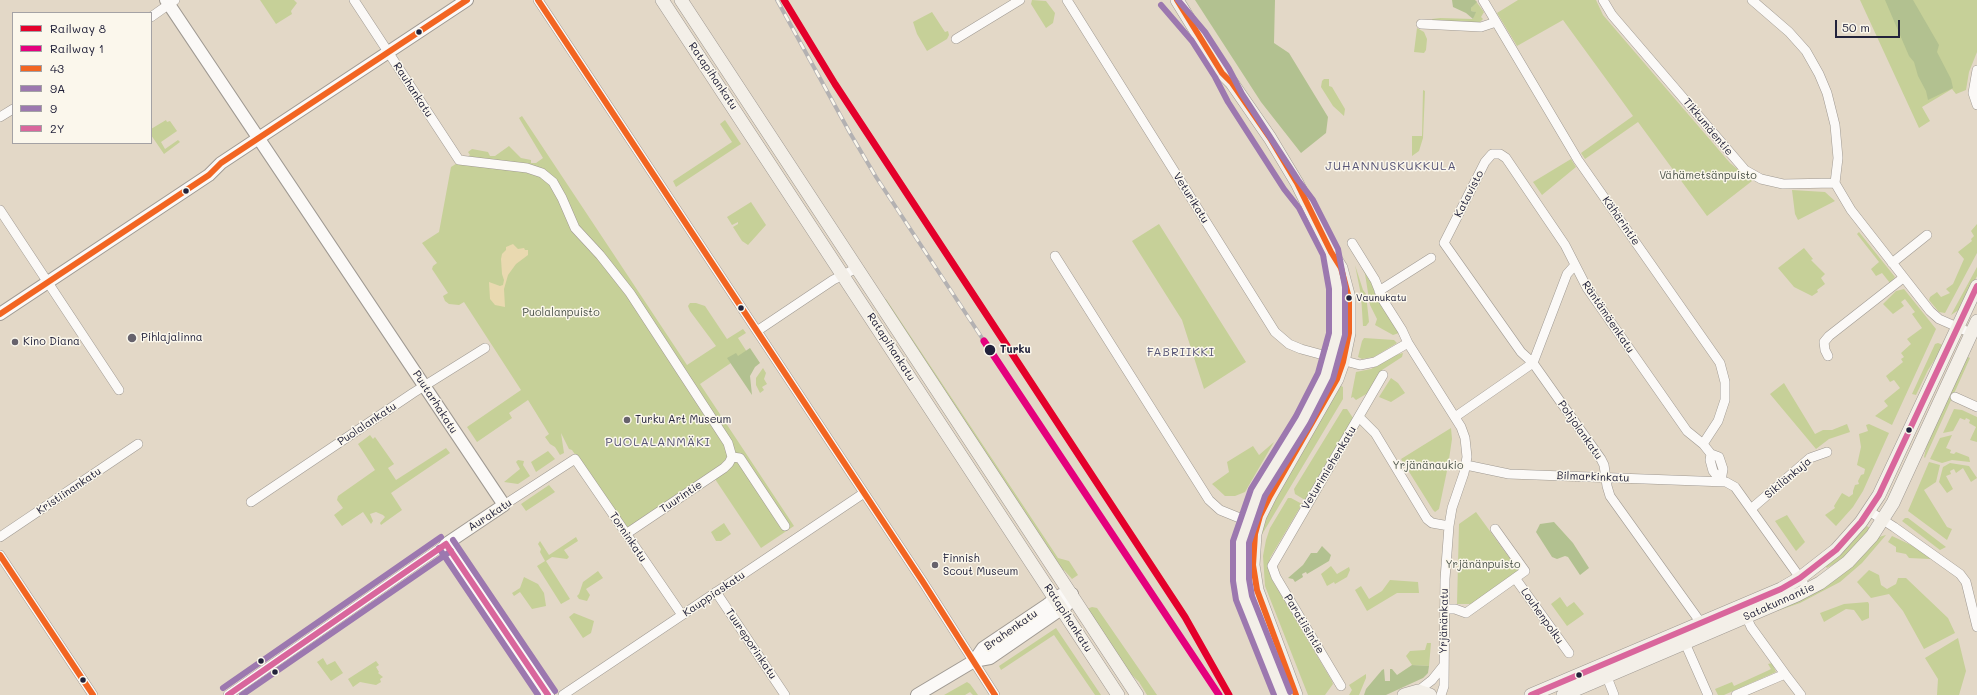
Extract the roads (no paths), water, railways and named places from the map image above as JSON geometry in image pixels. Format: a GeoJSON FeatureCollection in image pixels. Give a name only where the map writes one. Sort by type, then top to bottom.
{"type":"FeatureCollection","features":[{"type":"Feature","properties":{"kind":"main road","name":"Ratapihankatu"},"geometry":{"type":"LineString","coordinates":[[662,0],[1118,695]]}},
{"type":"Feature","properties":{"kind":"main road","name":"Ratapihankatu"},"geometry":{"type":"LineString","coordinates":[[682,0],[1137,695]]}},
{"type":"Feature","properties":{"kind":"main road"},"geometry":{"type":"LineString","coordinates":[[1167,0],[1198,36]]}},
{"type":"Feature","properties":{"kind":"main road"},"geometry":{"type":"LineString","coordinates":[[1177,0],[1198,36],[1270,138],[1297,183],[1330,252],[1341,268],[1349,298],[1349,334],[1337,360],[1326,399],[1241,542],[1242,587],[1247,608],[1283,695]]}},
{"type":"Feature","properties":{"kind":"main road","name":"Satakunnantie"},"geometry":{"type":"LineString","coordinates":[[1531,695],[1685,643],[1800,578],[1836,550],[1869,511],[1891,469],[1977,286]]}},
{"type":"Feature","properties":{"kind":"main road","name":"Satakunnantie"},"geometry":{"type":"LineString","coordinates":[[1563,695],[1605,670],[1701,623],[1744,611],[1808,590],[1834,573],[1852,558],[1866,543],[1883,520],[1893,503],[1977,320]]}},
{"type":"Feature","properties":{"kind":"main road"},"geometry":{"type":"LineString","coordinates":[[1252,523],[1253,555],[1257,590],[1296,695]]}},
{"type":"Feature","properties":{"kind":"main road"},"geometry":{"type":"LineString","coordinates":[[1404,695],[1424,693]]}},
{"type":"Feature","properties":{"kind":"street","name":"Rauhankatu"},"geometry":{"type":"LineString","coordinates":[[354,0],[459,160],[527,168],[542,173],[553,182],[562,198],[575,228],[600,255],[630,293],[728,443],[732,457]]}},
{"type":"Feature","properties":{"kind":"street"},"geometry":{"type":"LineString","coordinates":[[0,314],[209,175],[221,163],[260,139],[467,0]]}},
{"type":"Feature","properties":{"kind":"street"},"geometry":{"type":"LineString","coordinates":[[538,0],[864,493],[995,695]]}},
{"type":"Feature","properties":{"kind":"street"},"geometry":{"type":"LineString","coordinates":[[956,39],[1020,0]]}},
{"type":"Feature","properties":{"kind":"street","name":"Veturikatu"},"geometry":{"type":"LineString","coordinates":[[1067,0],[1275,332],[1289,344],[1360,366],[1368,365],[1408,343]]}},
{"type":"Feature","properties":{"kind":"street","name":"Kähärintie"},"geometry":{"type":"LineString","coordinates":[[1484,0],[1578,160],[1720,363],[1725,382],[1725,400],[1718,421],[1703,444]]}},
{"type":"Feature","properties":{"kind":"street","name":"Tikkumäentie"},"geometry":{"type":"LineString","coordinates":[[1603,0],[1612,15],[1745,170],[1761,179],[1783,184],[1835,183]]}},
{"type":"Feature","properties":{"kind":"street"},"geometry":{"type":"LineString","coordinates":[[1752,0],[1793,36],[1806,51],[1819,74],[1827,93],[1835,125],[1838,158],[1835,183],[1844,201],[1934,316],[1971,333]]}},
{"type":"Feature","properties":{"kind":"street"},"geometry":{"type":"LineString","coordinates":[[152,16],[170,1]]}},
{"type":"Feature","properties":{"kind":"street","name":"Puutarhakatu"},"geometry":{"type":"LineString","coordinates":[[170,1],[439,411],[504,505]]}},
{"type":"Feature","properties":{"kind":"street"},"geometry":{"type":"LineString","coordinates":[[1422,24],[1481,27],[1496,22]]}},
{"type":"Feature","properties":{"kind":"street"},"geometry":{"type":"LineString","coordinates":[[1976,103],[1973,86],[1977,70]]}},
{"type":"Feature","properties":{"kind":"street"},"geometry":{"type":"LineString","coordinates":[[0,118],[12,110]]}},
{"type":"Feature","properties":{"kind":"street","name":"Katavisto"},"geometry":{"type":"LineString","coordinates":[[1444,243],[1485,162],[1492,154],[1500,154]]}},
{"type":"Feature","properties":{"kind":"street","name":"Räntämäenkatu"},"geometry":{"type":"LineString","coordinates":[[1500,154],[1506,158],[1565,245],[1591,295],[1687,430],[1712,454],[1719,457],[1723,469],[1721,481]]}},
{"type":"Feature","properties":{"kind":"street"},"geometry":{"type":"LineString","coordinates":[[0,210],[119,390]]}},
{"type":"Feature","properties":{"kind":"street"},"geometry":{"type":"LineString","coordinates":[[1892,263],[1927,235]]}},
{"type":"Feature","properties":{"kind":"street","name":"Yrjänänkatu"},"geometry":{"type":"LineString","coordinates":[[1352,243],[1375,280],[1379,291],[1408,343],[1463,432],[1466,448],[1466,465],[1452,508],[1448,526],[1444,609],[1444,686],[1441,695]]}},
{"type":"Feature","properties":{"kind":"street","name":"Pohjolankatu"},"geometry":{"type":"LineString","coordinates":[[1444,243],[1521,352],[1533,363],[1601,459],[1610,496],[1701,623]]}},
{"type":"Feature","properties":{"kind":"street"},"geometry":{"type":"LineString","coordinates":[[1055,256],[1209,500],[1220,510],[1252,523]]}},
{"type":"Feature","properties":{"kind":"street"},"geometry":{"type":"LineString","coordinates":[[1379,291],[1431,258]]}},
{"type":"Feature","properties":{"kind":"street"},"geometry":{"type":"LineString","coordinates":[[1455,417],[1533,363],[1567,274],[1575,264]]}},
{"type":"Feature","properties":{"kind":"street"},"geometry":{"type":"LineString","coordinates":[[757,331],[843,275],[857,268]]}},
{"type":"Feature","properties":{"kind":"street"},"geometry":{"type":"LineString","coordinates":[[1828,356],[1825,350],[1824,342],[1829,336],[1903,278]]}},
{"type":"Feature","properties":{"kind":"street","name":"Puolalankatu"},"geometry":{"type":"LineString","coordinates":[[251,502],[424,386],[485,348]]}},
{"type":"Feature","properties":{"kind":"street","name":"Veturimiehenkatu"},"geometry":{"type":"LineString","coordinates":[[1274,560],[1360,418],[1383,375]]}},
{"type":"Feature","properties":{"kind":"street"},"geometry":{"type":"LineString","coordinates":[[1955,397],[1977,407]]}},
{"type":"Feature","properties":{"kind":"street"},"geometry":{"type":"LineString","coordinates":[[1360,418],[1375,433],[1427,519],[1432,522],[1448,526]]}},
{"type":"Feature","properties":{"kind":"street","name":"Kristiinankatu"},"geometry":{"type":"LineString","coordinates":[[0,537],[138,444]]}},
{"type":"Feature","properties":{"kind":"street","name":"Sikilänkuja"},"geometry":{"type":"LineString","coordinates":[[1751,509],[1810,458],[1827,452]]}},
{"type":"Feature","properties":{"kind":"street"},"geometry":{"type":"LineString","coordinates":[[732,457],[740,458],[785,526]]}},
{"type":"Feature","properties":{"kind":"street","name":"Tuurintie"},"geometry":{"type":"LineString","coordinates":[[626,534],[724,468],[732,457]]}},
{"type":"Feature","properties":{"kind":"street","name":"Aurakatu"},"geometry":{"type":"LineString","coordinates":[[228,695],[446,544],[575,459]]}},
{"type":"Feature","properties":{"kind":"street","name":"Torninkatu"},"geometry":{"type":"LineString","coordinates":[[575,459],[682,615]]}},
{"type":"Feature","properties":{"kind":"street","name":"Bilmarkinkatu"},"geometry":{"type":"LineString","coordinates":[[1466,465],[1509,474],[1721,481]]}},
{"type":"Feature","properties":{"kind":"street"},"geometry":{"type":"LineString","coordinates":[[1721,481],[1732,484],[1735,487],[1808,590]]}},
{"type":"Feature","properties":{"kind":"street","name":"Kauppiaskatu"},"geometry":{"type":"LineString","coordinates":[[563,695],[864,493]]}},
{"type":"Feature","properties":{"kind":"street"},"geometry":{"type":"LineString","coordinates":[[1869,511],[1954,568],[1966,582],[1977,627]]}},
{"type":"Feature","properties":{"kind":"street"},"geometry":{"type":"LineString","coordinates":[[1444,609],[1455,609],[1466,613],[1525,571],[1495,528]]}},
{"type":"Feature","properties":{"kind":"street"},"geometry":{"type":"LineString","coordinates":[[446,544],[548,695]]}},
{"type":"Feature","properties":{"kind":"street"},"geometry":{"type":"LineString","coordinates":[[0,555],[93,695]]}},
{"type":"Feature","properties":{"kind":"street","name":"Paratiisintie"},"geometry":{"type":"LineString","coordinates":[[1274,560],[1272,566],[1276,578],[1341,686]]}},
{"type":"Feature","properties":{"kind":"street","name":"Louhenpolku"},"geometry":{"type":"LineString","coordinates":[[1515,578],[1569,654]]}},
{"type":"Feature","properties":{"kind":"street","name":"Tuureporinkatu"},"geometry":{"type":"LineString","coordinates":[[716,592],[785,695]]}},
{"type":"Feature","properties":{"kind":"street","name":"Brahenkatu"},"geometry":{"type":"LineString","coordinates":[[917,695],[974,661],[990,658],[1059,604],[1061,596],[1072,594]]}},
{"type":"Feature","properties":{"kind":"street"},"geometry":{"type":"LineString","coordinates":[[1744,611],[1751,627],[1801,695]]}},
{"type":"Feature","properties":{"kind":"street"},"geometry":{"type":"LineString","coordinates":[[1685,643],[1708,695]]}},
{"type":"Feature","properties":{"kind":"street"},"geometry":{"type":"LineString","coordinates":[[1424,693],[1444,665]]}},
{"type":"Feature","properties":{"kind":"street"},"geometry":{"type":"LineString","coordinates":[[1605,670],[1614,695]]}},
{"type":"Feature","properties":{"kind":"street"},"geometry":{"type":"LineString","coordinates":[[1736,695],[1785,674]]}},
{"type":"Feature","properties":{"kind":"street","name":"Yrjänänkatu"},"geometry":{"type":"LineString","coordinates":[[1444,686],[1448,695]]}},
{"type":"Feature","properties":{"kind":"railway"},"geometry":{"type":"LineString","coordinates":[[777,0],[850,133],[876,177],[984,341]]}},
{"type":"Feature","properties":{"kind":"rail line","name":"8"},"geometry":{"type":"LineString","coordinates":[[784,0],[835,84],[1185,617],[1229,695]]}},
{"type":"Feature","properties":{"kind":"rail line","name":"1"},"geometry":{"type":"LineString","coordinates":[[984,341],[1219,695]]}},
{"type":"Feature","properties":{"kind":"place","name":"Vaunukatu"},"geometry":{"type":"Point","coordinates":[1349,298]}},
{"type":"Feature","properties":{"kind":"place","name":"Pihlajalinna"},"geometry":{"type":"Point","coordinates":[132,338]}},
{"type":"Feature","properties":{"kind":"place","name":"Kino Diana"},"geometry":{"type":"Point","coordinates":[15,342]}},
{"type":"Feature","properties":{"kind":"place","name":"Turku"},"geometry":{"type":"Point","coordinates":[990,350]}},
{"type":"Feature","properties":{"kind":"place","name":"Turku Art Museum"},"geometry":{"type":"Point","coordinates":[627,420]}},
{"type":"Feature","properties":{"kind":"place","name":"Finnish Scout Museum"},"geometry":{"type":"Point","coordinates":[935,565]}},
{"type":"Feature","properties":{"kind":"district","name":"JUHANNUSKUKKULA"},"geometry":{"type":"Point","coordinates":[1391,166]}},
{"type":"Feature","properties":{"kind":"district","name":"FABRIIKKI"},"geometry":{"type":"Point","coordinates":[1181,352]}},
{"type":"Feature","properties":{"kind":"district","name":"PUOLALANMÄKI"},"geometry":{"type":"Point","coordinates":[658,442]}},
{"type":"Feature","properties":{"kind":"park label","name":"Vähämetsänpuisto"},"geometry":{"type":"Point","coordinates":[1708,176]}},
{"type":"Feature","properties":{"kind":"park label","name":"Puolalanpuisto"},"geometry":{"type":"Point","coordinates":[561,313]}},
{"type":"Feature","properties":{"kind":"park label","name":"Yrjänänaukio"},"geometry":{"type":"Point","coordinates":[1428,466]}},
{"type":"Feature","properties":{"kind":"park label","name":"Yrjänänpuisto"},"geometry":{"type":"Point","coordinates":[1483,565]}}]}
